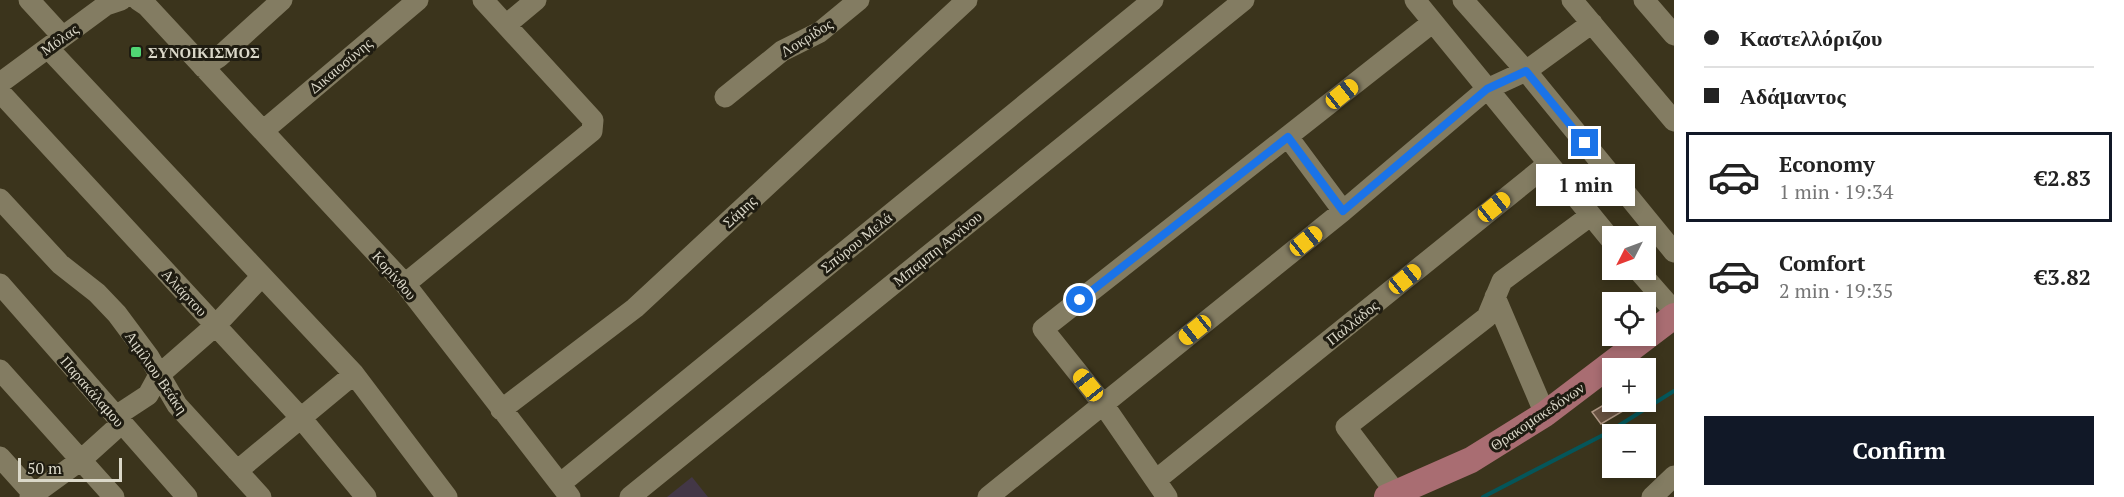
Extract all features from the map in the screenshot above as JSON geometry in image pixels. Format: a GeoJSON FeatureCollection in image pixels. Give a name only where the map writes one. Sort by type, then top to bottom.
{"type":"FeatureCollection","features":[{"type":"Feature","properties":{"kind":"main road","name":"Θρακομακεδόνων"},"geometry":{"type":"LineString","coordinates":[[1391,495],[1471,460],[1545,414],[1674,316]]}},
{"type":"Feature","properties":{"kind":"street"},"geometry":{"type":"LineString","coordinates":[[29,0],[55,42],[262,276],[354,374],[447,497]]}},
{"type":"Feature","properties":{"kind":"street","name":"Μόλας"},"geometry":{"type":"LineString","coordinates":[[0,83],[106,5],[121,0]]}},
{"type":"Feature","properties":{"kind":"street"},"geometry":{"type":"LineString","coordinates":[[138,0],[147,6],[203,67],[219,57],[282,0]]}},
{"type":"Feature","properties":{"kind":"street","name":"Δικαιοσύνης"},"geometry":{"type":"LineString","coordinates":[[262,130],[418,0]]}},
{"type":"Feature","properties":{"kind":"street"},"geometry":{"type":"LineString","coordinates":[[405,284],[593,129],[593,120],[483,0]]}},
{"type":"Feature","properties":{"kind":"street"},"geometry":{"type":"LineString","coordinates":[[506,25],[536,0]]}},
{"type":"Feature","properties":{"kind":"street","name":"Λοκρίδος"},"geometry":{"type":"LineString","coordinates":[[725,97],[782,51],[820,32],[859,0]]}},
{"type":"Feature","properties":{"kind":"street","name":"Σάμης"},"geometry":{"type":"LineString","coordinates":[[501,410],[635,308],[967,0]]}},
{"type":"Feature","properties":{"kind":"street","name":"Σπύρου Μελά"},"geometry":{"type":"LineString","coordinates":[[565,490],[1153,0]]}},
{"type":"Feature","properties":{"kind":"street","name":"Μπαμπη Αννίνου"},"geometry":{"type":"LineString","coordinates":[[630,497],[1244,0]]}},
{"type":"Feature","properties":{"kind":"street"},"geometry":{"type":"LineString","coordinates":[[1415,0],[1602,230]]}},
{"type":"Feature","properties":{"kind":"street"},"geometry":{"type":"LineString","coordinates":[[1463,0],[1526,71],[1674,252]]}},
{"type":"Feature","properties":{"kind":"street"},"geometry":{"type":"LineString","coordinates":[[1572,0],[1674,121]]}},
{"type":"Feature","properties":{"kind":"street"},"geometry":{"type":"LineString","coordinates":[[1644,0],[1674,35]]}},
{"type":"Feature","properties":{"kind":"street"},"geometry":{"type":"LineString","coordinates":[[1161,489],[1103,404],[1043,329],[1432,22]]}},
{"type":"Feature","properties":{"kind":"street"},"geometry":{"type":"LineString","coordinates":[[988,497],[1343,211],[1487,89],[1526,71],[1592,23]]}},
{"type":"Feature","properties":{"kind":"street","name":"Κορίνθου"},"geometry":{"type":"LineString","coordinates":[[203,67],[405,284],[565,490]]}},
{"type":"Feature","properties":{"kind":"street","name":"Αλιάρτου"},"geometry":{"type":"LineString","coordinates":[[0,92],[301,418],[366,497]]}},
{"type":"Feature","properties":{"kind":"street"},"geometry":{"type":"LineString","coordinates":[[1288,137],[1343,211]]}},
{"type":"Feature","properties":{"kind":"street","name":"Παλλάδος"},"geometry":{"type":"LineString","coordinates":[[1161,489],[1548,164]]}},
{"type":"Feature","properties":{"kind":"street","name":"Αιμίλιου Βεάκη"},"geometry":{"type":"LineString","coordinates":[[0,199],[60,264],[97,293],[117,314],[149,357],[177,405],[261,497]]}},
{"type":"Feature","properties":{"kind":"street"},"geometry":{"type":"LineString","coordinates":[[1391,495],[1346,427],[1487,316],[1502,281],[1590,216]]}},
{"type":"Feature","properties":{"kind":"street"},"geometry":{"type":"LineString","coordinates":[[0,457],[33,496],[81,460],[119,420],[148,395],[159,375],[216,326],[262,276]]}},
{"type":"Feature","properties":{"kind":"street"},"geometry":{"type":"LineString","coordinates":[[1647,280],[1674,311]]}},
{"type":"Feature","properties":{"kind":"street","name":"Παρακάλαμου"},"geometry":{"type":"LineString","coordinates":[[0,284],[187,497]]}},
{"type":"Feature","properties":{"kind":"street"},"geometry":{"type":"LineString","coordinates":[[1495,297],[1545,414]]}},
{"type":"Feature","properties":{"kind":"street"},"geometry":{"type":"LineString","coordinates":[[0,370],[114,497]]}},
{"type":"Feature","properties":{"kind":"street"},"geometry":{"type":"LineString","coordinates":[[237,471],[354,374]]}},
{"type":"Feature","properties":{"kind":"street"},"geometry":{"type":"LineString","coordinates":[[1652,497],[1674,476]]}},
{"type":"Feature","properties":{"kind":"shaded area"},"geometry":{"type":"Polygon","coordinates":[[[692,477],[708,497],[667,497],[692,477]]]}},
{"type":"Feature","properties":{"kind":"building"},"geometry":{"type":"Polygon","coordinates":[[[1602,406],[1602,412],[1621,412],[1601,424],[1592,412],[1602,406]]]}},
{"type":"Feature","properties":{"kind":"waterway"},"geometry":{"type":"LineString","coordinates":[[1483,497],[1607,433],[1674,391]]}},
{"type":"Feature","properties":{"kind":"place","name":"ΣΥΝΟΙΚΙΣΜΟΣ"},"geometry":{"type":"Point","coordinates":[136,52]}},
{"type":"Feature","properties":{"kind":"route"},"geometry":{"type":"LineString","coordinates":[[1080,300],[1288,137],[1343,211],[1487,89],[1526,71],[1585,143]]}}]}
